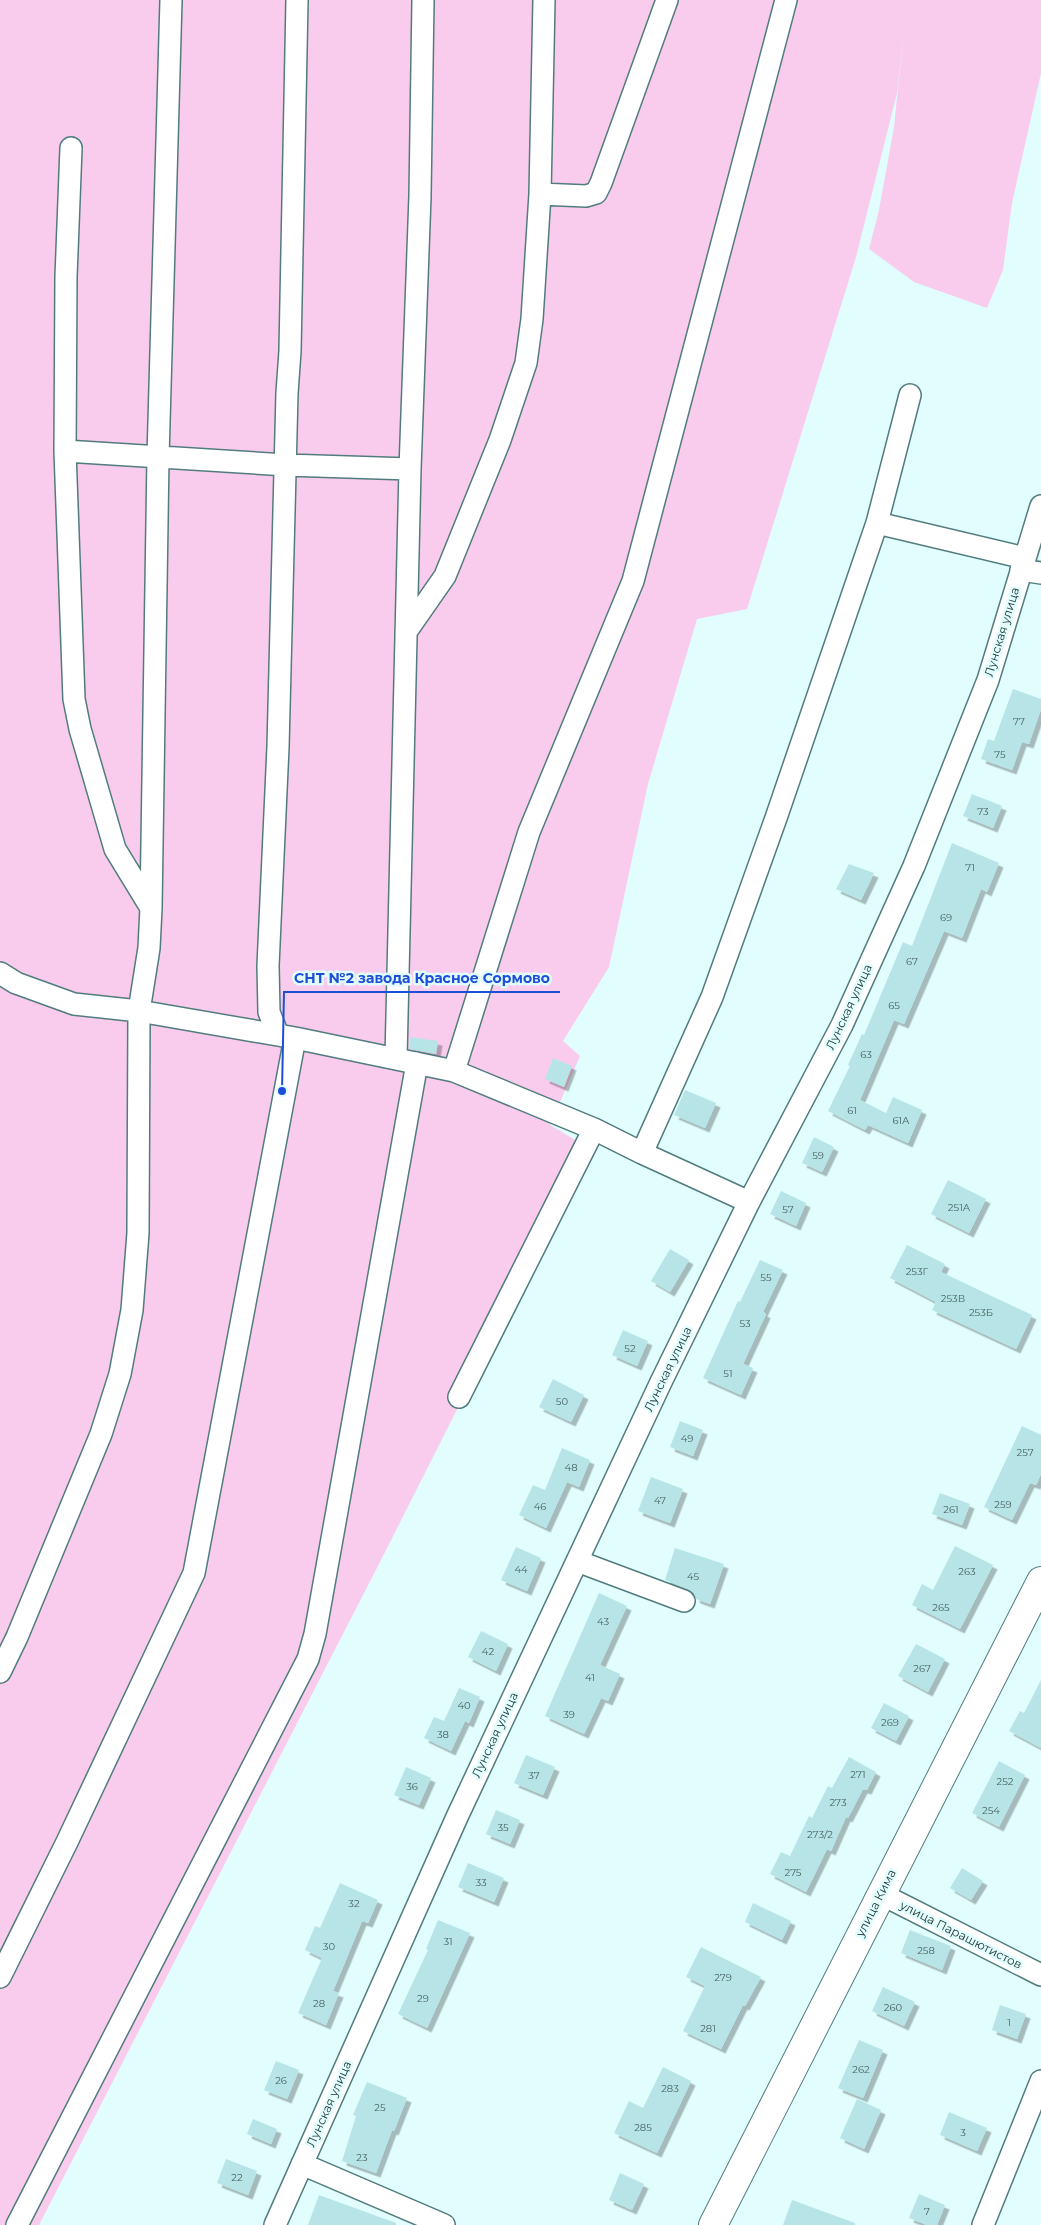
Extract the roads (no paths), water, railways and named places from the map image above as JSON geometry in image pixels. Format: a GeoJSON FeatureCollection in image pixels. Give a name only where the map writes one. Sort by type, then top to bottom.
{"type":"FeatureCollection","features":[{"type":"Feature","properties":{"kind":"main road","name":"улица Кима"},"geometry":{"type":"LineString","coordinates":[[713,2225],[1041,1581]]}},
{"type":"Feature","properties":{"kind":"street"},"geometry":{"type":"LineString","coordinates":[[0,1672],[17,1637],[101,1434],[120,1374],[132,1310],[138,1233],[139,1012],[149,948],[151,908],[158,457],[171,0]]}},
{"type":"Feature","properties":{"kind":"street"},"geometry":{"type":"LineString","coordinates":[[0,1976],[67,1842],[194,1573],[287,1036],[269,1012],[268,966],[278,747],[287,393],[290,351],[297,0]]}},
{"type":"Feature","properties":{"kind":"street"},"geometry":{"type":"LineString","coordinates":[[18,2225],[308,1659],[315,1634],[407,1060],[406,632],[420,196],[423,0]]}},
{"type":"Feature","properties":{"kind":"street"},"geometry":{"type":"LineString","coordinates":[[406,632],[444,576],[500,440],[526,363],[532,319],[540,194],[544,0]]}},
{"type":"Feature","properties":{"kind":"street"},"geometry":{"type":"LineString","coordinates":[[540,194],[586,196],[596,193],[667,0]]}},
{"type":"Feature","properties":{"kind":"street"},"geometry":{"type":"LineString","coordinates":[[454,1071],[528,832],[633,582],[786,0]]}},
{"type":"Feature","properties":{"kind":"street"},"geometry":{"type":"LineString","coordinates":[[70,148],[66,277],[65,451],[74,699],[80,729],[116,849],[151,908]]}},
{"type":"Feature","properties":{"kind":"street"},"geometry":{"type":"LineString","coordinates":[[642,1153],[712,997],[776,818],[877,523],[910,395]]}},
{"type":"Feature","properties":{"kind":"street"},"geometry":{"type":"LineString","coordinates":[[65,451],[286,466],[410,469]]}},
{"type":"Feature","properties":{"kind":"street","name":"Лунская улица"},"geometry":{"type":"LineString","coordinates":[[275,2225],[457,1817],[577,1561],[748,1202],[842,1025],[914,866],[988,680],[1029,567],[1041,506]]}},
{"type":"Feature","properties":{"kind":"street"},"geometry":{"type":"LineString","coordinates":[[877,523],[1029,567]]}},
{"type":"Feature","properties":{"kind":"street"},"geometry":{"type":"LineString","coordinates":[[5,982],[74,1004],[139,1012],[287,1036],[454,1071],[594,1129],[748,1202]]}},
{"type":"Feature","properties":{"kind":"street"},"geometry":{"type":"LineString","coordinates":[[458,1397],[594,1129]]}},
{"type":"Feature","properties":{"kind":"street"},"geometry":{"type":"LineString","coordinates":[[577,1561],[684,1601]]}},
{"type":"Feature","properties":{"kind":"street"},"geometry":{"type":"LineString","coordinates":[[0,1655],[17,1637]]}},
{"type":"Feature","properties":{"kind":"street","name":"улица Парашютистов"},"geometry":{"type":"LineString","coordinates":[[881,1894],[1041,1975]]}},
{"type":"Feature","properties":{"kind":"street"},"geometry":{"type":"LineString","coordinates":[[984,2225],[1041,2081]]}},
{"type":"Feature","properties":{"kind":"street"},"geometry":{"type":"LineString","coordinates":[[302,2164],[444,2225]]}},
{"type":"Feature","properties":{"kind":"place","name":"СНТ №2 завода Красное Сормово"},"geometry":{"type":"Point","coordinates":[282,1091]}}]}
